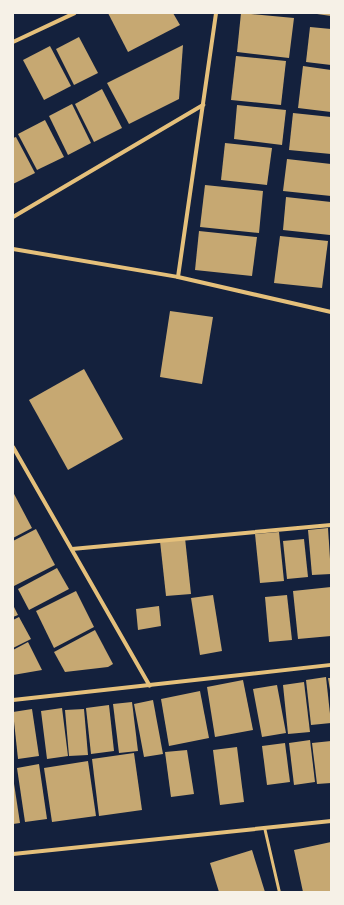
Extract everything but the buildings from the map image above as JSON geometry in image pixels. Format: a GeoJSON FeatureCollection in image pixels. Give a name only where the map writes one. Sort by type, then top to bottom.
{"type":"FeatureCollection","features":[{"type":"Feature","properties":{"kind":"street"},"geometry":{"type":"LineString","coordinates":[[13,42],[74,13]]}},
{"type":"Feature","properties":{"kind":"street"},"geometry":{"type":"LineString","coordinates":[[178,277],[216,13]]}},
{"type":"Feature","properties":{"kind":"street"},"geometry":{"type":"LineString","coordinates":[[13,217],[203,105]]}},
{"type":"Feature","properties":{"kind":"street"},"geometry":{"type":"LineString","coordinates":[[13,248],[178,277],[331,312]]}},
{"type":"Feature","properties":{"kind":"street"},"geometry":{"type":"LineString","coordinates":[[13,446],[150,686]]}},
{"type":"Feature","properties":{"kind":"street"},"geometry":{"type":"LineString","coordinates":[[72,549],[331,524]]}},
{"type":"Feature","properties":{"kind":"street"},"geometry":{"type":"LineString","coordinates":[[13,700],[331,665]]}},
{"type":"Feature","properties":{"kind":"street"},"geometry":{"type":"LineString","coordinates":[[13,854],[331,820]]}},
{"type":"Feature","properties":{"kind":"lane"},"geometry":{"type":"LineString","coordinates":[[264,828],[279,892]]}}]}
